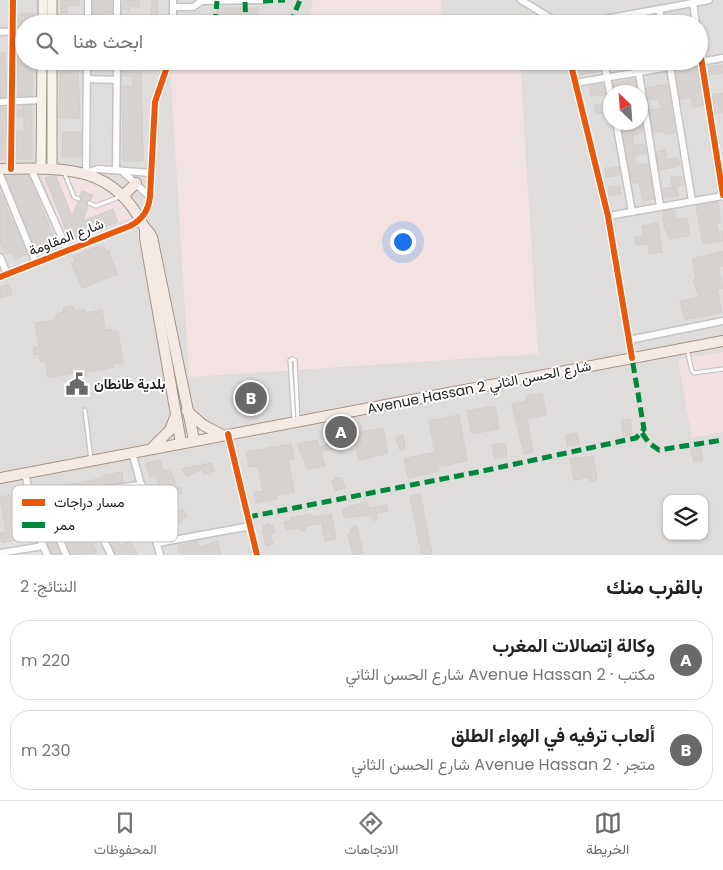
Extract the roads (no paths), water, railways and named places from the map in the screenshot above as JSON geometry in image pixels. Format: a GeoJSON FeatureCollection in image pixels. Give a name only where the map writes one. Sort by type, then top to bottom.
{"type":"FeatureCollection","features":[{"type":"Feature","properties":{"kind":"main road"},"geometry":{"type":"LineString","coordinates":[[5,169],[58,169],[86,173],[110,185],[123,196],[143,224],[152,237],[194,440]]}},
{"type":"Feature","properties":{"kind":"main road"},"geometry":{"type":"LineString","coordinates":[[123,196],[136,183]]}},
{"type":"Feature","properties":{"kind":"main road"},"geometry":{"type":"LineString","coordinates":[[143,224],[181,442]]}},
{"type":"Feature","properties":{"kind":"main road","name":"Avenue Hassan 2 شارع الحسن الثاني"},"geometry":{"type":"LineString","coordinates":[[0,478],[181,442],[723,341]]}},
{"type":"Feature","properties":{"kind":"main road"},"geometry":{"type":"LineString","coordinates":[[188,411],[204,425],[225,434]]}},
{"type":"Feature","properties":{"kind":"main road"},"geometry":{"type":"LineString","coordinates":[[153,448],[170,430],[176,414]]}},
{"type":"Feature","properties":{"kind":"street"},"geometry":{"type":"LineString","coordinates":[[5,169],[12,101],[12,0]]}},
{"type":"Feature","properties":{"kind":"street"},"geometry":{"type":"LineString","coordinates":[[43,0],[43,15]]}},
{"type":"Feature","properties":{"kind":"street"},"geometry":{"type":"LineString","coordinates":[[52,0],[52,15]]}},
{"type":"Feature","properties":{"kind":"street"},"geometry":{"type":"LineString","coordinates":[[88,0],[88,15]]}},
{"type":"Feature","properties":{"kind":"street"},"geometry":{"type":"LineString","coordinates":[[117,0],[117,15]]}},
{"type":"Feature","properties":{"kind":"street"},"geometry":{"type":"LineString","coordinates":[[173,4],[186,8],[202,1],[263,0]]}},
{"type":"Feature","properties":{"kind":"street"},"geometry":{"type":"LineString","coordinates":[[521,0],[545,15]]}},
{"type":"Feature","properties":{"kind":"street"},"geometry":{"type":"LineString","coordinates":[[628,15],[709,0]]}},
{"type":"Feature","properties":{"kind":"street"},"geometry":{"type":"LineString","coordinates":[[693,3],[695,15]]}},
{"type":"Feature","properties":{"kind":"street"},"geometry":{"type":"LineString","coordinates":[[659,9],[660,15]]}},
{"type":"Feature","properties":{"kind":"street"},"geometry":{"type":"LineString","coordinates":[[0,32],[12,31]]}},
{"type":"Feature","properties":{"kind":"street"},"geometry":{"type":"LineString","coordinates":[[708,62],[723,58]]}},
{"type":"Feature","properties":{"kind":"street"},"geometry":{"type":"LineString","coordinates":[[42,70],[36,169],[68,250]]}},
{"type":"Feature","properties":{"kind":"street"},"geometry":{"type":"LineString","coordinates":[[52,70],[58,169]]}},
{"type":"Feature","properties":{"kind":"street"},"geometry":{"type":"LineString","coordinates":[[87,70],[86,173],[98,169],[152,174]]}},
{"type":"Feature","properties":{"kind":"street"},"geometry":{"type":"LineString","coordinates":[[117,70],[119,171]]}},
{"type":"Feature","properties":{"kind":"street"},"geometry":{"type":"LineString","coordinates":[[143,224],[150,197],[155,102],[166,70]]}},
{"type":"Feature","properties":{"kind":"street"},"geometry":{"type":"LineString","coordinates":[[572,70],[608,216],[632,358]]}},
{"type":"Feature","properties":{"kind":"street"},"geometry":{"type":"LineString","coordinates":[[606,70],[609,85]]}},
{"type":"Feature","properties":{"kind":"street"},"geometry":{"type":"LineString","coordinates":[[576,84],[649,70]]}},
{"type":"Feature","properties":{"kind":"street"},"geometry":{"type":"LineString","coordinates":[[671,70],[692,201]]}},
{"type":"Feature","properties":{"kind":"street"},"geometry":{"type":"LineString","coordinates":[[608,216],[723,196],[703,70]]}},
{"type":"Feature","properties":{"kind":"street"},"geometry":{"type":"LineString","coordinates":[[640,72],[660,206]]}},
{"type":"Feature","properties":{"kind":"street"},"geometry":{"type":"LineString","coordinates":[[87,79],[117,80]]}},
{"type":"Feature","properties":{"kind":"street"},"geometry":{"type":"LineString","coordinates":[[0,102],[41,100]]}},
{"type":"Feature","properties":{"kind":"street"},"geometry":{"type":"LineString","coordinates":[[617,130],[632,212]]}},
{"type":"Feature","properties":{"kind":"street"},"geometry":{"type":"LineString","coordinates":[[119,171],[136,183],[150,197]]}},
{"type":"Feature","properties":{"kind":"street"},"geometry":{"type":"LineString","coordinates":[[0,175],[36,263]]}},
{"type":"Feature","properties":{"kind":"street","name":"شارع المقاومة"},"geometry":{"type":"LineString","coordinates":[[3,275],[143,224]]}},
{"type":"Feature","properties":{"kind":"street"},"geometry":{"type":"LineString","coordinates":[[0,257],[3,275]]}},
{"type":"Feature","properties":{"kind":"street"},"geometry":{"type":"LineString","coordinates":[[630,340],[723,321]]}},
{"type":"Feature","properties":{"kind":"street"},"geometry":{"type":"LineString","coordinates":[[225,434],[251,526],[257,555]]}},
{"type":"Feature","properties":{"kind":"street"},"geometry":{"type":"LineString","coordinates":[[132,452],[142,485]]}},
{"type":"Feature","properties":{"kind":"street"},"geometry":{"type":"LineString","coordinates":[[25,473],[28,485]]}},
{"type":"Feature","properties":{"kind":"street"},"geometry":{"type":"LineString","coordinates":[[178,539],[251,526]]}},
{"type":"Feature","properties":{"kind":"street"},"geometry":{"type":"LineString","coordinates":[[0,553],[45,542]]}},
{"type":"Feature","properties":{"kind":"street"},"geometry":{"type":"LineString","coordinates":[[60,542],[66,555]]}},
{"type":"Feature","properties":{"kind":"street"},"geometry":{"type":"LineString","coordinates":[[105,542],[111,555]]}},
{"type":"Feature","properties":{"kind":"street"},"geometry":{"type":"LineString","coordinates":[[160,555],[157,543],[163,542]]}},
{"type":"Feature","properties":{"kind":"street"},"geometry":{"type":"LineString","coordinates":[[42,544],[47,555]]}},
{"type":"Feature","properties":{"kind":"lane"},"geometry":{"type":"LineString","coordinates":[[58,169],[74,197],[79,199]]}},
{"type":"Feature","properties":{"kind":"lane"},"geometry":{"type":"LineString","coordinates":[[90,203],[96,206],[123,196]]}},
{"type":"Feature","properties":{"kind":"lane"},"geometry":{"type":"LineString","coordinates":[[687,348],[694,373],[723,369]]}},
{"type":"Feature","properties":{"kind":"lane"},"geometry":{"type":"LineString","coordinates":[[292,359],[295,360],[296,421],[291,378],[292,359]]}},
{"type":"Feature","properties":{"kind":"lane"},"geometry":{"type":"LineString","coordinates":[[291,378],[296,378]]}},
{"type":"Feature","properties":{"kind":"lane"},"geometry":{"type":"LineString","coordinates":[[85,410],[91,460]]}},
{"type":"Feature","properties":{"kind":"place","name":"بلدية طانطان"},"geometry":{"type":"Point","coordinates":[77,384]}},
{"type":"Feature","properties":{"kind":"place","name":"ألعاب ترفيه في الهواء الطلق"},"geometry":{"type":"Point","coordinates":[251,398]}},
{"type":"Feature","properties":{"kind":"place","name":"وكالة إتصالات المغرب"},"geometry":{"type":"Point","coordinates":[341,432]}}]}
